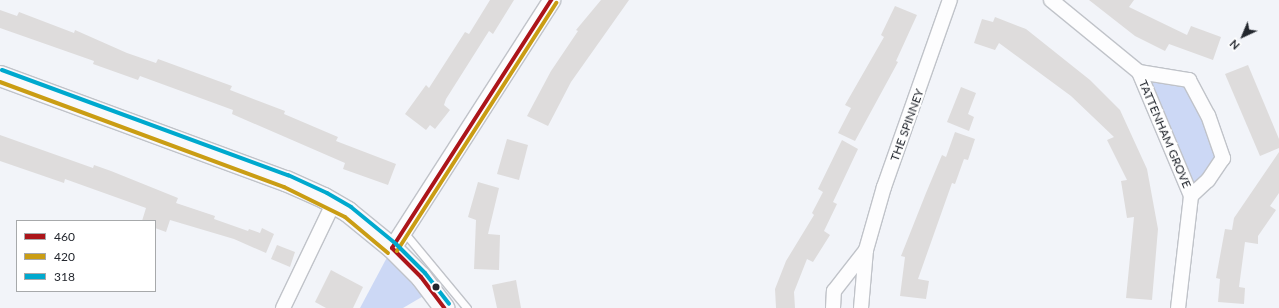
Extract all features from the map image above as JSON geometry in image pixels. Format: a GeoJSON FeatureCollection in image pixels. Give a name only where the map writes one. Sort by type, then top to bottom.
{"type":"FeatureCollection","features":[{"type":"Feature","properties":{"kind":"main road"},"geometry":{"type":"LineString","coordinates":[[0,76],[286,181],[333,204],[392,248],[421,276],[444,308]]}},
{"type":"Feature","properties":{"kind":"street"},"geometry":{"type":"LineString","coordinates":[[392,248],[402,230],[551,0]]}},
{"type":"Feature","properties":{"kind":"street","name":"THE SPINNEY"},"geometry":{"type":"LineString","coordinates":[[861,308],[866,250],[884,187],[950,0]]}},
{"type":"Feature","properties":{"kind":"street","name":"TATTENHAM GROVE"},"geometry":{"type":"LineString","coordinates":[[1051,0],[1139,72],[1191,196],[1178,308]]}},
{"type":"Feature","properties":{"kind":"street","name":"TATTENHAM GROVE"},"geometry":{"type":"LineString","coordinates":[[1139,72],[1189,80],[1208,115],[1223,158],[1208,180],[1191,196]]}},
{"type":"Feature","properties":{"kind":"street"},"geometry":{"type":"LineString","coordinates":[[283,308],[333,204]]}},
{"type":"Feature","properties":{"kind":"street","name":"THE SPINNEY"},"geometry":{"type":"LineString","coordinates":[[833,308],[834,291],[866,250]]}},
{"type":"Feature","properties":{"kind":"lane"},"geometry":{"type":"LineString","coordinates":[[402,230],[467,308]]}},
{"type":"Feature","properties":{"kind":"shaded area"},"geometry":{"type":"Polygon","coordinates":[[[1139,72],[1189,80],[1223,158],[1191,196],[1139,72]]]}},
{"type":"Feature","properties":{"kind":"shaded area"},"geometry":{"type":"Polygon","coordinates":[[[392,248],[432,291],[403,308],[360,308],[392,248]]]}},
{"type":"Feature","properties":{"kind":"building"},"geometry":{"type":"Polygon","coordinates":[[[490,0],[514,0],[493,34],[489,31],[446,99],[444,105],[450,110],[435,129],[430,125],[426,130],[405,114],[426,85],[429,88],[465,32],[469,34],[490,0]]]}},
{"type":"Feature","properties":{"kind":"building"},"geometry":{"type":"Polygon","coordinates":[[[601,0],[629,0],[571,82],[548,126],[527,116],[551,71],[578,31],[576,30],[601,0]]]}},
{"type":"Feature","properties":{"kind":"building"},"geometry":{"type":"Polygon","coordinates":[[[1089,0],[1134,0],[1129,7],[1187,35],[1191,26],[1221,37],[1213,60],[1169,44],[1165,51],[1135,36],[1089,0]]]}},
{"type":"Feature","properties":{"kind":"building"},"geometry":{"type":"Polygon","coordinates":[[[895,6],[917,15],[896,61],[898,62],[855,141],[838,133],[851,108],[845,105],[884,37],[881,35],[895,6]]]}},
{"type":"Feature","properties":{"kind":"building"},"geometry":{"type":"Polygon","coordinates":[[[0,10],[17,16],[19,12],[74,33],[75,30],[127,53],[156,63],[158,59],[232,86],[230,90],[285,111],[284,114],[338,137],[336,141],[396,164],[388,185],[343,169],[345,163],[232,114],[233,110],[140,76],[138,80],[93,64],[94,61],[0,28],[0,10]]]}},
{"type":"Feature","properties":{"kind":"building"},"geometry":{"type":"Polygon","coordinates":[[[995,17],[1026,29],[1090,80],[1120,110],[1147,169],[1158,229],[1152,300],[1126,298],[1134,217],[1127,218],[1121,181],[1127,180],[1107,140],[1114,137],[1071,96],[999,43],[995,50],[974,43],[982,19],[993,22],[995,17]]]}},
{"type":"Feature","properties":{"kind":"building"},"geometry":{"type":"Polygon","coordinates":[[[1248,65],[1279,139],[1279,148],[1260,156],[1225,74],[1248,65]]]}},
{"type":"Feature","properties":{"kind":"building"},"geometry":{"type":"Polygon","coordinates":[[[961,87],[976,93],[968,114],[974,117],[969,131],[947,122],[961,87]]]}},
{"type":"Feature","properties":{"kind":"building"},"geometry":{"type":"Polygon","coordinates":[[[955,132],[975,139],[968,160],[964,159],[955,184],[952,183],[918,279],[929,281],[926,299],[900,296],[905,257],[901,256],[942,155],[946,157],[955,132]]]}},
{"type":"Feature","properties":{"kind":"building"},"geometry":{"type":"Polygon","coordinates":[[[0,135],[93,168],[94,165],[111,171],[178,198],[176,203],[215,216],[214,219],[248,231],[249,229],[260,233],[262,228],[274,234],[266,253],[234,239],[170,220],[166,232],[156,228],[156,220],[142,220],[146,208],[65,179],[64,183],[0,161],[0,135]]]}},
{"type":"Feature","properties":{"kind":"building"},"geometry":{"type":"Polygon","coordinates":[[[507,139],[528,145],[519,180],[497,174],[507,139]]]}},
{"type":"Feature","properties":{"kind":"building"},"geometry":{"type":"Polygon","coordinates":[[[842,140],[858,149],[833,202],[837,204],[824,231],[830,235],[813,262],[807,259],[794,292],[795,308],[776,308],[775,289],[786,261],[814,215],[812,213],[823,192],[818,189],[842,140]]]}},
{"type":"Feature","properties":{"kind":"building"},"geometry":{"type":"Polygon","coordinates":[[[1279,152],[1279,193],[1270,206],[1276,210],[1258,236],[1258,244],[1245,242],[1239,287],[1245,288],[1244,304],[1218,302],[1220,279],[1216,278],[1225,229],[1232,230],[1234,218],[1279,152]]]}},
{"type":"Feature","properties":{"kind":"building"},"geometry":{"type":"Polygon","coordinates":[[[478,182],[499,188],[488,234],[500,235],[499,270],[474,269],[476,220],[468,217],[478,182]]]}},
{"type":"Feature","properties":{"kind":"building"},"geometry":{"type":"Polygon","coordinates":[[[277,245],[295,252],[290,267],[271,259],[277,245]]]}},
{"type":"Feature","properties":{"kind":"building"},"geometry":{"type":"Polygon","coordinates":[[[331,270],[363,287],[353,308],[326,308],[315,302],[331,270]]]}},
{"type":"Feature","properties":{"kind":"building"},"geometry":{"type":"Polygon","coordinates":[[[516,280],[521,308],[497,308],[492,285],[516,280]]]}},
{"type":"Feature","properties":{"kind":"transit line","name":"460"},"geometry":{"type":"LineString","coordinates":[[392,248],[551,0]]}},
{"type":"Feature","properties":{"kind":"transit line","name":"420"},"geometry":{"type":"LineString","coordinates":[[397,251],[556,3]]}},
{"type":"Feature","properties":{"kind":"transit line","name":"318"},"geometry":{"type":"LineString","coordinates":[[2,70],[288,175],[327,193],[351,207],[396,244],[425,273],[449,304]]}},
{"type":"Feature","properties":{"kind":"transit line","name":"420"},"geometry":{"type":"LineString","coordinates":[[0,82],[284,187],[345,217],[388,253]]}},
{"type":"Feature","properties":{"kind":"transit line","name":"460"},"geometry":{"type":"LineString","coordinates":[[392,248],[421,277],[444,308]]}}]}
